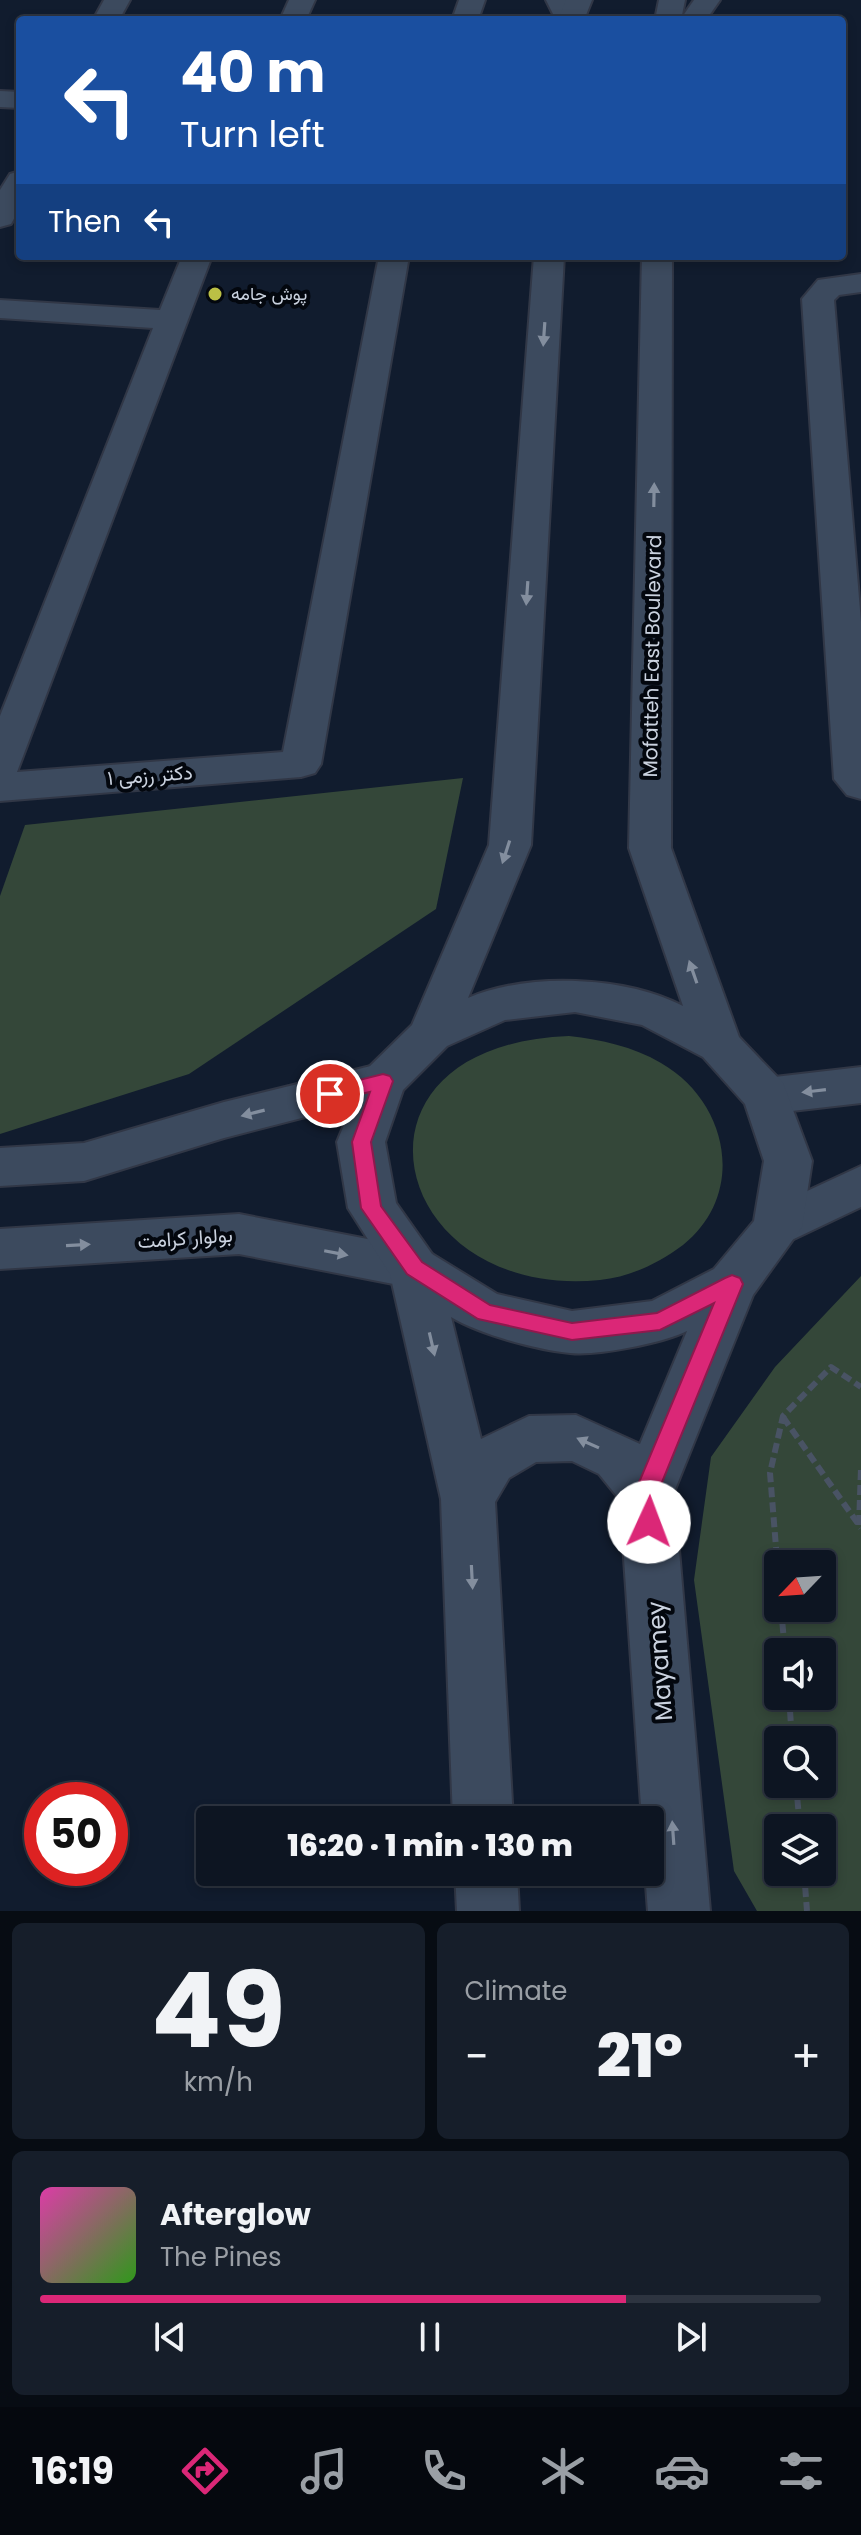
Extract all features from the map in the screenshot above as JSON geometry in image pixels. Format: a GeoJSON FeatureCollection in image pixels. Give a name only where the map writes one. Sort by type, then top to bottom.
{"type":"FeatureCollection","features":[{"type":"Feature","properties":{"kind":"main road"},"geometry":{"type":"LineString","coordinates":[[0,218],[16,188]]}},
{"type":"Feature","properties":{"kind":"main road"},"geometry":{"type":"LineString","coordinates":[[0,767],[195,260]]}},
{"type":"Feature","properties":{"kind":"main road","name":"دکتر رزمی ۱"},"geometry":{"type":"LineString","coordinates":[[0,787],[301,764],[393,260]]}},
{"type":"Feature","properties":{"kind":"main road"},"geometry":{"type":"LineString","coordinates":[[431,1034],[510,845],[549,260]]}},
{"type":"Feature","properties":{"kind":"main road","name":"Mofatteh East Boulevard"},"geometry":{"type":"LineString","coordinates":[[657,260],[650,848],[719,1045]]}},
{"type":"Feature","properties":{"kind":"main road"},"geometry":{"type":"LineString","coordinates":[[861,283],[829,287],[818,299],[854,779],[861,785]]}},
{"type":"Feature","properties":{"kind":"main road"},"geometry":{"type":"LineString","coordinates":[[0,309],[172,320]]}},
{"type":"Feature","properties":{"kind":"main road"},"geometry":{"type":"LineString","coordinates":[[482,1806],[468,1499],[414,1268],[372,1208],[361,1142],[383,1081],[431,1034],[498,1004],[575,996],[652,1010],[719,1045],[766,1096],[788,1161],[777,1227]]}},
{"type":"Feature","properties":{"kind":"main road"},"geometry":{"type":"LineString","coordinates":[[0,1167],[84,1162],[224,1120],[383,1081]]}},
{"type":"Feature","properties":{"kind":"main road"},"geometry":{"type":"LineString","coordinates":[[766,1096],[861,1085]]}},
{"type":"Feature","properties":{"kind":"main road"},"geometry":{"type":"LineString","coordinates":[[414,1268],[485,1312],[572,1332],[660,1321],[732,1284],[777,1227],[861,1185]]}},
{"type":"Feature","properties":{"kind":"main road","name":"بولوار کرامت"},"geometry":{"type":"LineString","coordinates":[[0,1249],[239,1234],[414,1268]]}},
{"type":"Feature","properties":{"kind":"main road","name":"Mayamey"},"geometry":{"type":"LineString","coordinates":[[679,1911],[647,1492],[732,1284]]}},
{"type":"Feature","properties":{"kind":"main road"},"geometry":{"type":"LineString","coordinates":[[468,1499],[490,1461],[529,1439],[576,1438],[618,1457],[647,1492]]}},
{"type":"Feature","properties":{"kind":"main road"},"geometry":{"type":"LineString","coordinates":[[487,1886],[488,1911]]}},
{"type":"Feature","properties":{"kind":"path"},"geometry":{"type":"LineString","coordinates":[[776,1550],[770,1473],[783,1416],[831,1367],[861,1387]]}},
{"type":"Feature","properties":{"kind":"path"},"geometry":{"type":"LineString","coordinates":[[783,1416],[860,1527]]}},
{"type":"Feature","properties":{"kind":"path"},"geometry":{"type":"LineString","coordinates":[[860,1527],[861,1468]]}},
{"type":"Feature","properties":{"kind":"path"},"geometry":{"type":"LineString","coordinates":[[805,1886],[807,1911]]}},
{"type":"Feature","properties":{"kind":"green space"},"geometry":{"type":"Polygon","coordinates":[[[463,778],[436,909],[189,1074],[0,1134],[0,896],[25,825],[463,778]]]}},
{"type":"Feature","properties":{"kind":"green space"},"geometry":{"type":"Polygon","coordinates":[[[569,1036],[639,1052],[684,1080],[702,1101],[715,1124],[722,1150],[722,1175],[716,1201],[703,1224],[683,1245],[664,1258],[633,1272],[600,1280],[528,1276],[472,1252],[433,1214],[415,1169],[417,1123],[442,1081],[492,1050],[569,1036]]]}},
{"type":"Feature","properties":{"kind":"green space"},"geometry":{"type":"Polygon","coordinates":[[[861,1276],[861,1911],[757,1911],[734,1871],[694,1580],[711,1457],[775,1367],[861,1276]]]}},
{"type":"Feature","properties":{"kind":"place","name":"پوش جامه"},"geometry":{"type":"Point","coordinates":[215,294]}},
{"type":"Feature","properties":{"kind":"route"},"geometry":{"type":"LineString","coordinates":[[330,1094],[383,1081],[361,1142],[372,1208],[414,1268],[485,1312],[572,1332],[660,1321],[732,1284],[647,1492],[649,1522]]}}]}
